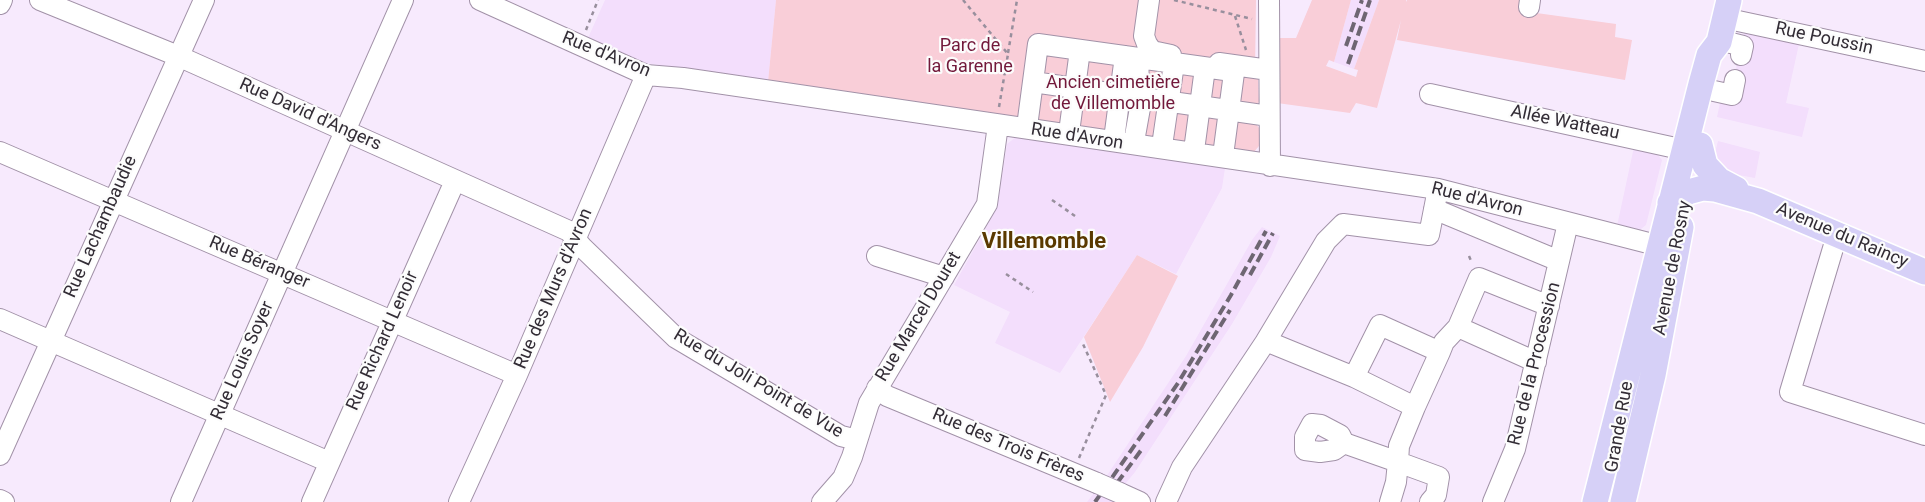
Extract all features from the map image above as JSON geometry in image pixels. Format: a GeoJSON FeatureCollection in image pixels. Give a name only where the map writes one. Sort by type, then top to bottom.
{"type":"FeatureCollection","features":[{"type":"Feature","properties":{"kind":"main road","name":"Avenue de Rosny"},"geometry":{"type":"LineString","coordinates":[[1694,149],[1724,86],[1722,58],[1728,25]]}},
{"type":"Feature","properties":{"kind":"main road","name":"Avenue de Rosny"},"geometry":{"type":"LineString","coordinates":[[1630,369],[1670,239],[1694,149],[1709,55],[1728,25]]}},
{"type":"Feature","properties":{"kind":"main road","name":"Avenue du Raincy"},"geometry":{"type":"LineString","coordinates":[[1694,149],[1711,173],[1719,180],[1758,201],[1925,272]]}},
{"type":"Feature","properties":{"kind":"main road","name":"Avenue du Raincy"},"geometry":{"type":"LineString","coordinates":[[1680,198],[1703,188],[1715,189],[1758,201]]}},
{"type":"Feature","properties":{"kind":"main road","name":"Avenue de Rosny"},"geometry":{"type":"LineString","coordinates":[[1622,500],[1653,375],[1670,239]]}},
{"type":"Feature","properties":{"kind":"main road","name":"Grande Rue"},"geometry":{"type":"LineString","coordinates":[[1622,500],[1630,369]]}},
{"type":"Feature","properties":{"kind":"main road","name":"Grande Rue"},"geometry":{"type":"LineString","coordinates":[[1595,502],[1623,388],[1630,369]]}},
{"type":"Feature","properties":{"kind":"street"},"geometry":{"type":"LineString","coordinates":[[0,4],[2,0]]}},
{"type":"Feature","properties":{"kind":"street","name":"Rue David d'Angers"},"geometry":{"type":"LineString","coordinates":[[40,0],[178,56],[569,231],[576,239]]}},
{"type":"Feature","properties":{"kind":"street","name":"Rue Lachambaudie"},"geometry":{"type":"LineString","coordinates":[[0,455],[204,0]]}},
{"type":"Feature","properties":{"kind":"street","name":"Rue Louis Soyer"},"geometry":{"type":"LineString","coordinates":[[181,502],[218,414],[403,0]]}},
{"type":"Feature","properties":{"kind":"street","name":"Rue d'Avron"},"geometry":{"type":"LineString","coordinates":[[480,0],[646,75],[683,78],[1270,166],[1438,189],[1568,223],[1670,239]]}},
{"type":"Feature","properties":{"kind":"street"},"geometry":{"type":"LineString","coordinates":[[1149,0],[1144,36],[1152,51],[1252,70]]}},
{"type":"Feature","properties":{"kind":"street"},"geometry":{"type":"LineString","coordinates":[[1224,148],[1229,110],[1252,70],[1269,10]]}},
{"type":"Feature","properties":{"kind":"street"},"geometry":{"type":"LineString","coordinates":[[1728,25],[1742,51]]}},
{"type":"Feature","properties":{"kind":"street","name":"Rue Poussin"},"geometry":{"type":"LineString","coordinates":[[1728,25],[1925,61]]}},
{"type":"Feature","properties":{"kind":"street"},"geometry":{"type":"LineString","coordinates":[[1252,70],[1232,71],[1205,68],[1038,44],[1030,119],[1134,136],[1252,152]]}},
{"type":"Feature","properties":{"kind":"street"},"geometry":{"type":"LineString","coordinates":[[1070,126],[1080,50]]}},
{"type":"Feature","properties":{"kind":"street"},"geometry":{"type":"LineString","coordinates":[[1115,132],[1120,94],[1131,57]]}},
{"type":"Feature","properties":{"kind":"street"},"geometry":{"type":"LineString","coordinates":[[1131,57],[1140,97],[1134,136]]}},
{"type":"Feature","properties":{"kind":"street"},"geometry":{"type":"LineString","coordinates":[[1163,139],[1174,64]]}},
{"type":"Feature","properties":{"kind":"street"},"geometry":{"type":"LineString","coordinates":[[1195,143],[1205,68]]}},
{"type":"Feature","properties":{"kind":"street"},"geometry":{"type":"LineString","coordinates":[[1252,70],[1269,116],[1270,166]]}},
{"type":"Feature","properties":{"kind":"street","name":"Rue des Murs d'Avron"},"geometry":{"type":"LineString","coordinates":[[459,502],[517,375],[646,75]]}},
{"type":"Feature","properties":{"kind":"street"},"geometry":{"type":"LineString","coordinates":[[1033,82],[1269,116]]}},
{"type":"Feature","properties":{"kind":"street","name":"Allée Watteau"},"geometry":{"type":"LineString","coordinates":[[1430,94],[1694,149]]}},
{"type":"Feature","properties":{"kind":"street","name":"Rue Marcel Douret"},"geometry":{"type":"LineString","coordinates":[[822,502],[843,478],[863,418],[877,388],[987,204],[997,125]]}},
{"type":"Feature","properties":{"kind":"street","name":"Rue Béranger"},"geometry":{"type":"LineString","coordinates":[[0,152],[517,375]]}},
{"type":"Feature","properties":{"kind":"street","name":"Rue Richard Lenoir"},"geometry":{"type":"LineString","coordinates":[[312,502],[454,181]]}},
{"type":"Feature","properties":{"kind":"street"},"geometry":{"type":"LineString","coordinates":[[1166,502],[1182,467],[1266,342],[1326,241],[1343,224],[1429,235],[1438,189]]}},
{"type":"Feature","properties":{"kind":"street"},"geometry":{"type":"LineString","coordinates":[[1434,209],[1559,261]]}},
{"type":"Feature","properties":{"kind":"street","name":"Rue de la Procession"},"geometry":{"type":"LineString","coordinates":[[1493,502],[1515,449],[1568,223]]}},
{"type":"Feature","properties":{"kind":"street"},"geometry":{"type":"LineString","coordinates":[[1837,235],[1790,373],[1790,392],[1925,435]]}},
{"type":"Feature","properties":{"kind":"street","name":"Rue du Joli Point de Vue"},"geometry":{"type":"LineString","coordinates":[[576,239],[676,338],[841,436],[857,440]]}},
{"type":"Feature","properties":{"kind":"street"},"geometry":{"type":"LineString","coordinates":[[877,256],[944,276]]}},
{"type":"Feature","properties":{"kind":"street"},"geometry":{"type":"LineString","coordinates":[[1390,502],[1396,482],[1399,446],[1444,342],[1458,328],[1479,278],[1549,306]]}},
{"type":"Feature","properties":{"kind":"street"},"geometry":{"type":"LineString","coordinates":[[0,319],[329,462]]}},
{"type":"Feature","properties":{"kind":"street"},"geometry":{"type":"LineString","coordinates":[[1354,377],[1380,325],[1440,352]]}},
{"type":"Feature","properties":{"kind":"street"},"geometry":{"type":"LineString","coordinates":[[1458,328],[1536,362]]}},
{"type":"Feature","properties":{"kind":"street"},"geometry":{"type":"LineString","coordinates":[[1266,342],[1354,377],[1415,407]]}},
{"type":"Feature","properties":{"kind":"street","name":"Rue des Trois Frères"},"geometry":{"type":"LineString","coordinates":[[877,388],[887,396],[1140,502]]}},
{"type":"Feature","properties":{"kind":"street"},"geometry":{"type":"LineString","coordinates":[[1344,443],[1439,476],[1436,495],[1430,502]]}},
{"type":"Feature","properties":{"kind":"street"},"geometry":{"type":"LineString","coordinates":[[0,500],[4,502]]}},
{"type":"Feature","properties":{"kind":"path"},"geometry":{"type":"LineString","coordinates":[[578,45],[598,0]]}},
{"type":"Feature","properties":{"kind":"path"},"geometry":{"type":"LineString","coordinates":[[963,0],[1008,54]]}},
{"type":"Feature","properties":{"kind":"path"},"geometry":{"type":"LineString","coordinates":[[997,125],[1017,0]]}},
{"type":"Feature","properties":{"kind":"path"},"geometry":{"type":"LineString","coordinates":[[1174,0],[1235,16],[1269,10]]}},
{"type":"Feature","properties":{"kind":"path"},"geometry":{"type":"LineString","coordinates":[[1235,16],[1252,70]]}},
{"type":"Feature","properties":{"kind":"path"},"geometry":{"type":"LineString","coordinates":[[1052,200],[1078,218]]}},
{"type":"Feature","properties":{"kind":"path"},"geometry":{"type":"LineString","coordinates":[[1006,274],[1033,292]]}},
{"type":"Feature","properties":{"kind":"path"},"geometry":{"type":"LineString","coordinates":[[1073,473],[1106,395],[1083,344]]}},
{"type":"Feature","properties":{"kind":"shaded area"},"geometry":{"type":"Polygon","coordinates":[[[605,0],[776,0],[768,82],[646,63],[588,38],[605,0]]]}},
{"type":"Feature","properties":{"kind":"shaded area"},"geometry":{"type":"Polygon","coordinates":[[[1351,0],[1379,0],[1354,69],[1334,62],[1351,0]]]}},
{"type":"Feature","properties":{"kind":"shaded area"},"geometry":{"type":"Polygon","coordinates":[[[1744,33],[1799,44],[1786,103],[1809,108],[1802,137],[1717,117],[1723,89],[1731,91],[1744,33]]]}},
{"type":"Feature","properties":{"kind":"shaded area"},"geometry":{"type":"Polygon","coordinates":[[[1016,137],[1225,168],[1222,188],[1176,274],[1137,255],[1060,373],[995,343],[1010,312],[954,285],[997,208],[1007,144],[1016,137]]]}},
{"type":"Feature","properties":{"kind":"shaded area"},"geometry":{"type":"Polygon","coordinates":[[[1718,141],[1760,152],[1755,178],[1733,174],[1720,168],[1714,157],[1718,141]]]}},
{"type":"Feature","properties":{"kind":"shaded area"},"geometry":{"type":"Polygon","coordinates":[[[1634,147],[1655,152],[1662,160],[1646,225],[1637,232],[1617,226],[1634,147]]]}},
{"type":"Feature","properties":{"kind":"shaded area"},"geometry":{"type":"Polygon","coordinates":[[[1262,227],[1280,236],[1271,257],[1232,324],[1135,472],[1121,489],[1104,480],[1186,356],[1252,240],[1262,227]]]}},
{"type":"Feature","properties":{"kind":"shaded area"},"geometry":{"type":"Polygon","coordinates":[[[1097,489],[1117,497],[1114,502],[1087,502],[1097,489]]]}},
{"type":"Feature","properties":{"kind":"green space","name":"Parc de la Garenne"},"geometry":{"type":"Polygon","coordinates":[[[776,0],[1256,0],[1255,74],[1258,79],[1259,102],[1254,106],[1254,121],[1259,128],[1259,146],[1253,153],[768,82],[776,0]]]}},
{"type":"Feature","properties":{"kind":"green space"},"geometry":{"type":"Polygon","coordinates":[[[1312,0],[1351,0],[1334,62],[1329,60],[1326,66],[1356,77],[1358,70],[1354,69],[1379,0],[1406,0],[1406,2],[1407,0],[1523,0],[1522,11],[1616,24],[1615,37],[1632,40],[1625,80],[1397,40],[1401,20],[1377,108],[1356,103],[1350,113],[1277,103],[1277,38],[1296,38],[1312,0]]]}},
{"type":"Feature","properties":{"kind":"green space"},"geometry":{"type":"Polygon","coordinates":[[[1137,255],[1178,276],[1143,347],[1110,402],[1084,337],[1137,255]]]}},
{"type":"Feature","properties":{"kind":"railway"},"geometry":{"type":"LineString","coordinates":[[1346,46],[1362,0]]}},
{"type":"Feature","properties":{"kind":"railway"},"geometry":{"type":"LineString","coordinates":[[1348,64],[1370,0]]}},
{"type":"Feature","properties":{"kind":"railway"},"geometry":{"type":"LineString","coordinates":[[1095,502],[1178,383],[1231,295],[1266,231]]}},
{"type":"Feature","properties":{"kind":"railway"},"geometry":{"type":"LineString","coordinates":[[1250,275],[1273,233]]}},
{"type":"Feature","properties":{"kind":"railway"},"geometry":{"type":"LineString","coordinates":[[1165,416],[1230,310]]}},
{"type":"Feature","properties":{"kind":"railway"},"geometry":{"type":"LineString","coordinates":[[1117,483],[1142,449]]}},
{"type":"Feature","properties":{"kind":"district","name":"Villemomble"},"geometry":{"type":"Point","coordinates":[1044,242]}},
{"type":"Feature","properties":{"kind":"park label","name":"Ancien cimetière de Villemomble"},"geometry":{"type":"Point","coordinates":[1113,94]}}]}
